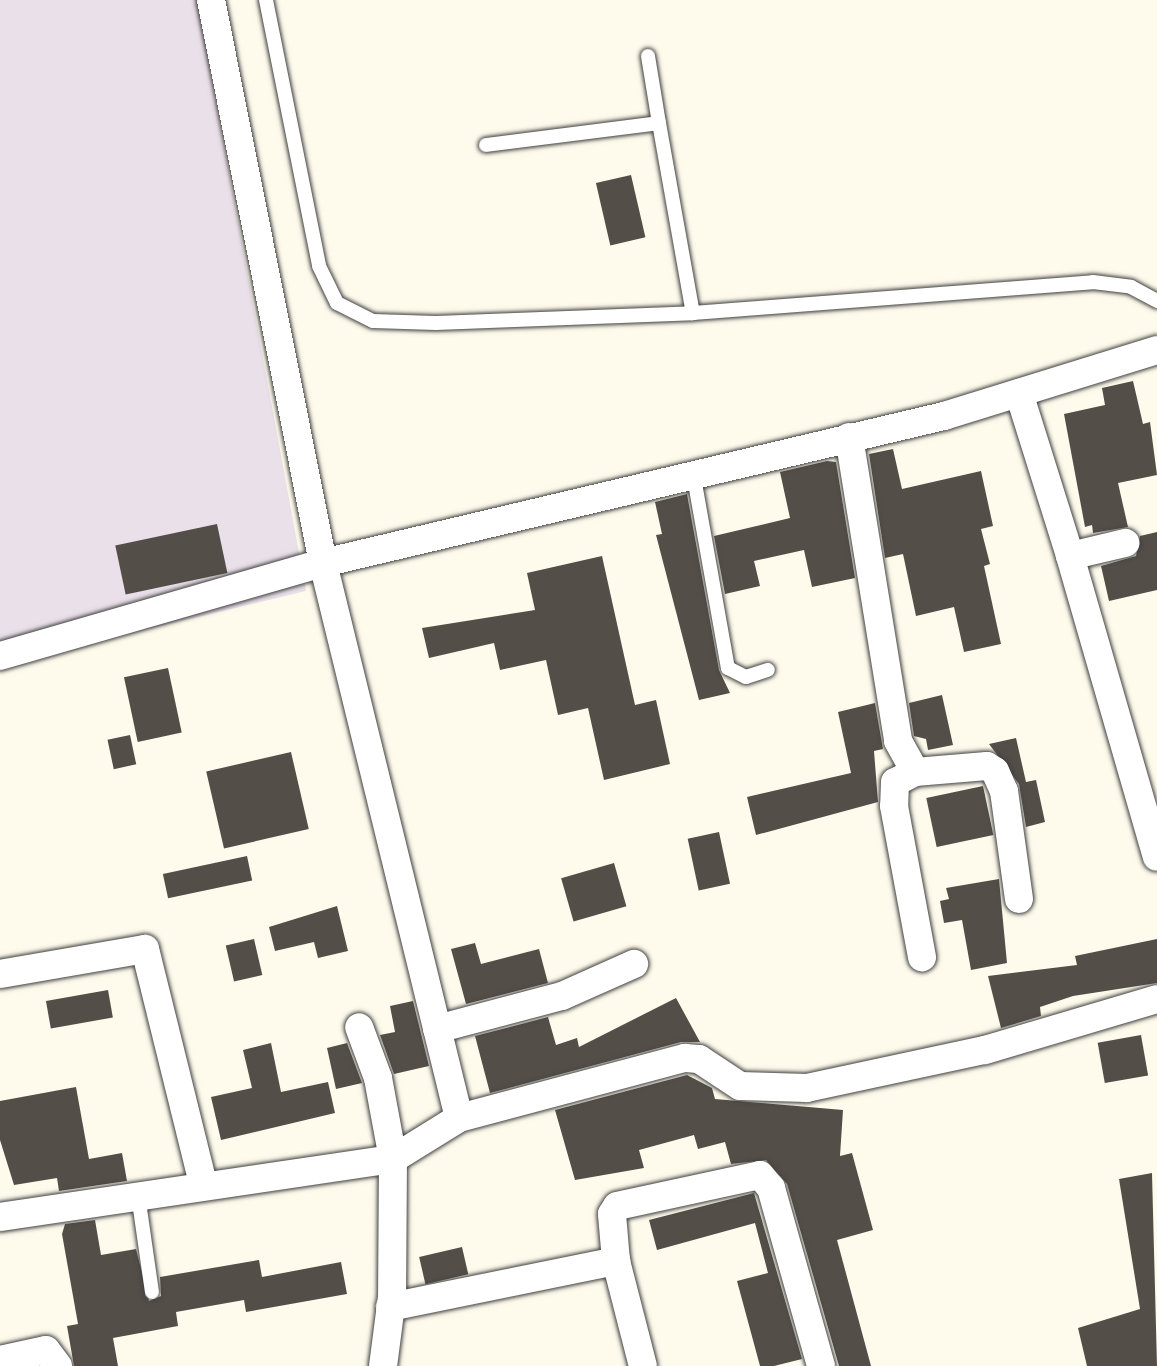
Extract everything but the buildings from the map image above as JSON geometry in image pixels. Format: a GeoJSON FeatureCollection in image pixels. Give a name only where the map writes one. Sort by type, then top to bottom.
{"type":"FeatureCollection","features":[{"type":"Feature","properties":{"kind":"street"},"geometry":{"type":"LineString","coordinates":[[211,0],[323,563],[459,1118]]}},
{"type":"Feature","properties":{"kind":"street"},"geometry":{"type":"LineString","coordinates":[[0,656],[323,563],[692,471],[849,437],[1019,393],[1157,350]]}},
{"type":"Feature","properties":{"kind":"street"},"geometry":{"type":"LineString","coordinates":[[1019,393],[1070,556],[1157,857]]}},
{"type":"Feature","properties":{"kind":"street"},"geometry":{"type":"LineString","coordinates":[[849,437],[898,741],[915,772]]}},
{"type":"Feature","properties":{"kind":"street"},"geometry":{"type":"LineString","coordinates":[[1070,556],[1125,543]]}},
{"type":"Feature","properties":{"kind":"street"},"geometry":{"type":"LineString","coordinates":[[922,957],[894,806],[895,782],[915,772],[987,766],[995,771],[1004,791],[1019,898]]}},
{"type":"Feature","properties":{"kind":"street"},"geometry":{"type":"LineString","coordinates":[[0,974],[145,950],[203,1183]]}},
{"type":"Feature","properties":{"kind":"street"},"geometry":{"type":"LineString","coordinates":[[437,1029],[562,996],[634,964]]}},
{"type":"Feature","properties":{"kind":"street"},"geometry":{"type":"LineString","coordinates":[[0,1217],[203,1183],[393,1159],[459,1118],[685,1058],[699,1059],[740,1086],[807,1088],[985,1050],[1157,999]]}},
{"type":"Feature","properties":{"kind":"street"},"geometry":{"type":"LineString","coordinates":[[359,1027],[378,1078],[393,1159],[390,1307],[383,1366]]}},
{"type":"Feature","properties":{"kind":"street"},"geometry":{"type":"LineString","coordinates":[[643,1366],[616,1261],[612,1214],[617,1206],[760,1175],[771,1188],[821,1366]]}},
{"type":"Feature","properties":{"kind":"street"},"geometry":{"type":"LineString","coordinates":[[390,1307],[616,1261]]}},
{"type":"Feature","properties":{"kind":"street"},"geometry":{"type":"LineString","coordinates":[[0,1360],[46,1350],[58,1366]]}},
{"type":"Feature","properties":{"kind":"lane"},"geometry":{"type":"LineString","coordinates":[[266,0],[319,266],[337,303],[373,321],[436,323],[693,313],[1093,282],[1131,287],[1157,301]]}},
{"type":"Feature","properties":{"kind":"lane"},"geometry":{"type":"LineString","coordinates":[[648,56],[693,313]]}},
{"type":"Feature","properties":{"kind":"lane"},"geometry":{"type":"LineString","coordinates":[[486,145],[659,123]]}},
{"type":"Feature","properties":{"kind":"lane"},"geometry":{"type":"LineString","coordinates":[[692,471],[728,668],[746,677],[768,670]]}},
{"type":"Feature","properties":{"kind":"lane"},"geometry":{"type":"LineString","coordinates":[[138,1195],[152,1292]]}},
{"type":"Feature","properties":{"kind":"shaded area"},"geometry":{"type":"Polygon","coordinates":[[[0,0],[197,0],[306,591],[0,665],[0,0]]]}}]}
